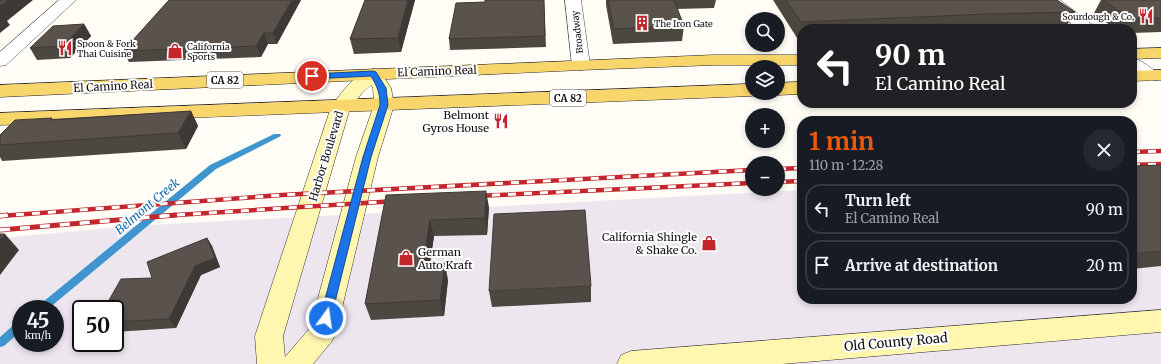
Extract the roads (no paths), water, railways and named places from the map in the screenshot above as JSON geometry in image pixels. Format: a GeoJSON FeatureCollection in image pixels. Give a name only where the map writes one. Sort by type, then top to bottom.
{"type":"FeatureCollection","features":[{"type":"Feature","properties":{"kind":"main road"},"geometry":{"type":"LineString","coordinates":[[1137,54],[1161,53]]}},
{"type":"Feature","properties":{"kind":"main road","name":"El Camino Real"},"geometry":{"type":"LineString","coordinates":[[0,91],[581,65],[721,60],[797,60]]}},
{"type":"Feature","properties":{"kind":"main road"},"geometry":{"type":"LineString","coordinates":[[296,364],[322,333],[367,157],[384,105],[382,88],[373,74]]}},
{"type":"Feature","properties":{"kind":"main road","name":"Harbor Boulevard"},"geometry":{"type":"LineString","coordinates":[[271,364],[269,336],[341,107],[355,89],[373,74]]}},
{"type":"Feature","properties":{"kind":"main road"},"geometry":{"type":"LineString","coordinates":[[1137,76],[1156,76]]}},
{"type":"Feature","properties":{"kind":"main road"},"geometry":{"type":"LineString","coordinates":[[785,89],[797,88]]}},
{"type":"Feature","properties":{"kind":"main road","name":"CA 82"},"geometry":{"type":"LineString","coordinates":[[0,120],[745,90]]}},
{"type":"Feature","properties":{"kind":"main road","name":"Old County Road"},"geometry":{"type":"LineString","coordinates":[[631,364],[1161,321]]}},
{"type":"Feature","properties":{"kind":"street"},"geometry":{"type":"LineString","coordinates":[[0,61],[68,0]]}},
{"type":"Feature","properties":{"kind":"street","name":"Broadway"},"geometry":{"type":"LineString","coordinates":[[573,0],[581,65]]}},
{"type":"Feature","properties":{"kind":"street"},"geometry":{"type":"LineString","coordinates":[[1050,0],[1081,24]]}},
{"type":"Feature","properties":{"kind":"street"},"geometry":{"type":"LineString","coordinates":[[1137,66],[1156,76]]}},
{"type":"Feature","properties":{"kind":"waterway","name":"Belmont Creek"},"geometry":{"type":"LineString","coordinates":[[52,300],[213,167],[277,136]]}},
{"type":"Feature","properties":{"kind":"waterway","name":"Belmont Creek"},"geometry":{"type":"LineString","coordinates":[[0,343],[12,333]]}},
{"type":"Feature","properties":{"kind":"railway"},"geometry":{"type":"LineString","coordinates":[[1137,152],[1161,151]]}},
{"type":"Feature","properties":{"kind":"railway"},"geometry":{"type":"LineString","coordinates":[[1137,165],[1161,164]]}},
{"type":"Feature","properties":{"kind":"railway"},"geometry":{"type":"LineString","coordinates":[[785,169],[797,168]]}},
{"type":"Feature","properties":{"kind":"railway"},"geometry":{"type":"LineString","coordinates":[[7,215],[0,216],[282,195],[745,170]]}},
{"type":"Feature","properties":{"kind":"railway"},"geometry":{"type":"LineString","coordinates":[[785,182],[797,181]]}},
{"type":"Feature","properties":{"kind":"railway"},"geometry":{"type":"LineString","coordinates":[[476,196],[745,183]]}},
{"type":"Feature","properties":{"kind":"railway"},"geometry":{"type":"LineString","coordinates":[[174,215],[396,201]]}},
{"type":"Feature","properties":{"kind":"railway"},"geometry":{"type":"LineString","coordinates":[[0,230],[174,215]]}},
{"type":"Feature","properties":{"kind":"railway"},"geometry":{"type":"LineString","coordinates":[[161,216],[174,215]]}},
{"type":"Feature","properties":{"kind":"place","name":"Sourdough & Co."},"geometry":{"type":"Point","coordinates":[1146,16]}},
{"type":"Feature","properties":{"kind":"place","name":"The Iron Gate"},"geometry":{"type":"Point","coordinates":[642,23]}},
{"type":"Feature","properties":{"kind":"place","name":"Spoon & Fork Thai Cuisine"},"geometry":{"type":"Point","coordinates":[65,48]}},
{"type":"Feature","properties":{"kind":"place","name":"California Sports"},"geometry":{"type":"Point","coordinates":[175,51]}},
{"type":"Feature","properties":{"kind":"place","name":"Belmont Gyros House"},"geometry":{"type":"Point","coordinates":[501,121]}},
{"type":"Feature","properties":{"kind":"place","name":"California Shingle & Shake Co."},"geometry":{"type":"Point","coordinates":[709,243]}},
{"type":"Feature","properties":{"kind":"place","name":"German Auto Kraft"},"geometry":{"type":"Point","coordinates":[406,258]}}]}
